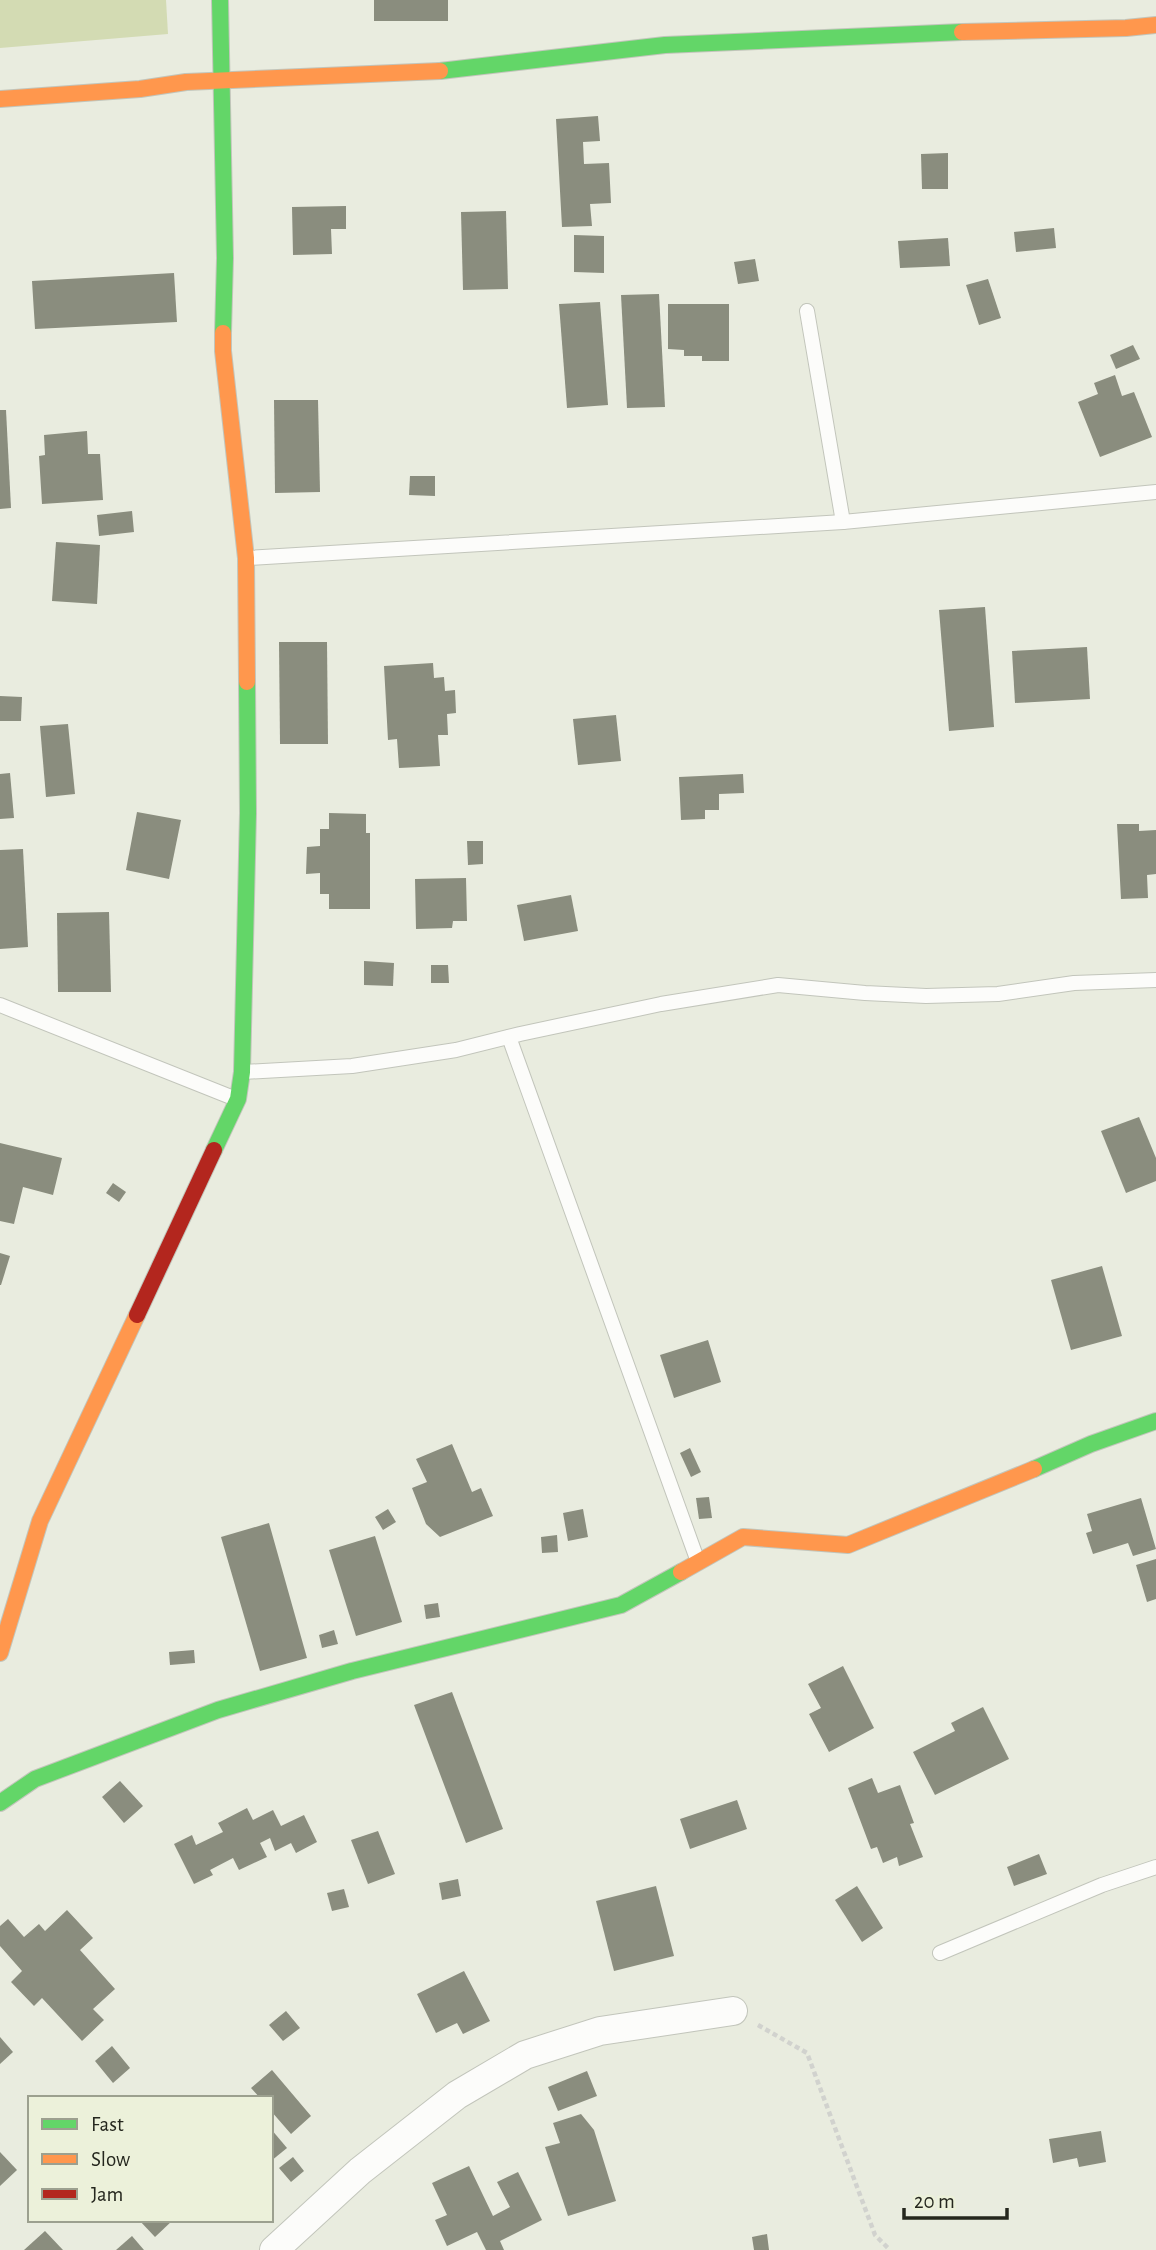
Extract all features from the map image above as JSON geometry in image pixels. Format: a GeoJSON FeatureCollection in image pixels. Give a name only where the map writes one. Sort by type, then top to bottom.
{"type":"FeatureCollection","features":[{"type":"Feature","properties":{"kind":"street"},"geometry":{"type":"LineString","coordinates":[[0,1653],[40,1521],[238,1099],[242,1072],[248,813],[246,558],[223,351],[225,258],[220,0]]}},
{"type":"Feature","properties":{"kind":"street"},"geometry":{"type":"LineString","coordinates":[[0,99],[140,89],[186,82],[420,73],[665,45],[1156,25]]}},
{"type":"Feature","properties":{"kind":"street"},"geometry":{"type":"LineString","coordinates":[[0,1803],[36,1779],[218,1710],[352,1671],[621,1605],[743,1537],[848,1545],[974,1495],[1091,1444],[1156,1421]]}},
{"type":"Feature","properties":{"kind":"street"},"geometry":{"type":"LineString","coordinates":[[274,2250],[360,2171],[457,2095],[525,2055],[600,2031],[733,2011]]}},
{"type":"Feature","properties":{"kind":"lane"},"geometry":{"type":"LineString","coordinates":[[807,311],[843,522]]}},
{"type":"Feature","properties":{"kind":"lane"},"geometry":{"type":"LineString","coordinates":[[246,558],[843,522],[1156,492]]}},
{"type":"Feature","properties":{"kind":"lane"},"geometry":{"type":"LineString","coordinates":[[242,1072],[352,1066],[456,1050],[661,1004],[778,985],[926,996],[998,994],[1074,982],[1156,980]]}},
{"type":"Feature","properties":{"kind":"lane"},"geometry":{"type":"LineString","coordinates":[[0,1005],[238,1099]]}},
{"type":"Feature","properties":{"kind":"lane"},"geometry":{"type":"LineString","coordinates":[[509,1037],[698,1562]]}},
{"type":"Feature","properties":{"kind":"lane"},"geometry":{"type":"LineString","coordinates":[[940,1953],[1102,1885],[1156,1867]]}},
{"type":"Feature","properties":{"kind":"path"},"geometry":{"type":"LineString","coordinates":[[733,2011],[807,2053],[875,2235],[890,2250]]}},
{"type":"Feature","properties":{"kind":"green space"},"geometry":{"type":"Polygon","coordinates":[[[0,0],[166,0],[168,34],[0,48],[0,0]]]}},
{"type":"Feature","properties":{"kind":"building"},"geometry":{"type":"Polygon","coordinates":[[[374,0],[448,0],[448,21],[374,21],[374,0]]]}},
{"type":"Feature","properties":{"kind":"building"},"geometry":{"type":"Polygon","coordinates":[[[598,116],[600,141],[583,142],[584,164],[609,163],[611,203],[590,204],[592,226],[562,227],[556,119],[598,116]]]}},
{"type":"Feature","properties":{"kind":"building"},"geometry":{"type":"Polygon","coordinates":[[[948,153],[948,189],[922,189],[921,154],[948,153]]]}},
{"type":"Feature","properties":{"kind":"building"},"geometry":{"type":"Polygon","coordinates":[[[346,206],[346,229],[331,229],[332,254],[293,255],[292,207],[346,206]]]}},
{"type":"Feature","properties":{"kind":"building"},"geometry":{"type":"Polygon","coordinates":[[[506,211],[508,289],[463,290],[461,212],[506,211]]]}},
{"type":"Feature","properties":{"kind":"building"},"geometry":{"type":"Polygon","coordinates":[[[1054,228],[1056,248],[1016,252],[1014,232],[1054,228]]]}},
{"type":"Feature","properties":{"kind":"building"},"geometry":{"type":"Polygon","coordinates":[[[574,235],[604,236],[604,273],[574,272],[574,235]]]}},
{"type":"Feature","properties":{"kind":"building"},"geometry":{"type":"Polygon","coordinates":[[[948,238],[950,266],[900,268],[898,241],[948,238]]]}},
{"type":"Feature","properties":{"kind":"building"},"geometry":{"type":"Polygon","coordinates":[[[755,259],[759,281],[738,284],[734,262],[755,259]]]}},
{"type":"Feature","properties":{"kind":"building"},"geometry":{"type":"Polygon","coordinates":[[[174,273],[177,322],[35,329],[32,281],[174,273]]]}},
{"type":"Feature","properties":{"kind":"building"},"geometry":{"type":"Polygon","coordinates":[[[988,279],[1001,318],[979,325],[966,285],[988,279]]]}},
{"type":"Feature","properties":{"kind":"building"},"geometry":{"type":"Polygon","coordinates":[[[659,294],[665,407],[627,408],[621,295],[659,294]]]}},
{"type":"Feature","properties":{"kind":"building"},"geometry":{"type":"Polygon","coordinates":[[[600,302],[608,405],[567,408],[559,304],[600,302]]]}},
{"type":"Feature","properties":{"kind":"building"},"geometry":{"type":"Polygon","coordinates":[[[668,304],[729,304],[729,361],[702,361],[702,356],[684,356],[684,350],[668,349],[668,304]]]}},
{"type":"Feature","properties":{"kind":"building"},"geometry":{"type":"Polygon","coordinates":[[[1133,345],[1140,359],[1116,369],[1110,355],[1133,345]]]}},
{"type":"Feature","properties":{"kind":"building"},"geometry":{"type":"Polygon","coordinates":[[[1115,375],[1122,396],[1134,392],[1152,437],[1100,457],[1078,402],[1098,394],[1094,383],[1115,375]]]}},
{"type":"Feature","properties":{"kind":"building"},"geometry":{"type":"Polygon","coordinates":[[[274,400],[318,400],[320,492],[275,493],[274,400]]]}},
{"type":"Feature","properties":{"kind":"building"},"geometry":{"type":"Polygon","coordinates":[[[0,410],[6,410],[11,508],[0,509],[0,410]]]}},
{"type":"Feature","properties":{"kind":"building"},"geometry":{"type":"Polygon","coordinates":[[[87,431],[88,454],[100,454],[103,500],[42,504],[39,456],[45,455],[44,435],[87,431]]]}},
{"type":"Feature","properties":{"kind":"building"},"geometry":{"type":"Polygon","coordinates":[[[410,476],[435,476],[435,496],[409,495],[410,476]]]}},
{"type":"Feature","properties":{"kind":"building"},"geometry":{"type":"Polygon","coordinates":[[[132,511],[134,532],[99,536],[97,515],[132,511]]]}},
{"type":"Feature","properties":{"kind":"building"},"geometry":{"type":"Polygon","coordinates":[[[56,542],[100,545],[97,604],[52,601],[56,542]]]}},
{"type":"Feature","properties":{"kind":"building"},"geometry":{"type":"Polygon","coordinates":[[[985,607],[994,727],[949,731],[939,610],[985,607]]]}},
{"type":"Feature","properties":{"kind":"building"},"geometry":{"type":"Polygon","coordinates":[[[279,642],[327,642],[328,744],[280,744],[279,642]]]}},
{"type":"Feature","properties":{"kind":"building"},"geometry":{"type":"Polygon","coordinates":[[[1087,647],[1090,699],[1015,703],[1012,651],[1087,647]]]}},
{"type":"Feature","properties":{"kind":"building"},"geometry":{"type":"Polygon","coordinates":[[[433,663],[434,678],[444,677],[445,691],[455,690],[456,713],[447,714],[448,735],[438,735],[440,766],[399,768],[397,739],[388,740],[384,666],[433,663]]]}},
{"type":"Feature","properties":{"kind":"building"},"geometry":{"type":"Polygon","coordinates":[[[0,696],[22,697],[21,721],[0,721],[0,696]]]}},
{"type":"Feature","properties":{"kind":"building"},"geometry":{"type":"Polygon","coordinates":[[[616,715],[621,761],[578,765],[573,719],[616,715]]]}},
{"type":"Feature","properties":{"kind":"building"},"geometry":{"type":"Polygon","coordinates":[[[68,724],[75,794],[46,797],[40,726],[68,724]]]}},
{"type":"Feature","properties":{"kind":"building"},"geometry":{"type":"Polygon","coordinates":[[[10,773],[14,818],[0,819],[0,774],[10,773]]]}},
{"type":"Feature","properties":{"kind":"building"},"geometry":{"type":"Polygon","coordinates":[[[743,774],[744,793],[719,794],[719,810],[705,810],[705,819],[681,820],[679,777],[743,774]]]}},
{"type":"Feature","properties":{"kind":"building"},"geometry":{"type":"Polygon","coordinates":[[[137,812],[181,820],[169,879],[126,870],[137,812]]]}},
{"type":"Feature","properties":{"kind":"building"},"geometry":{"type":"Polygon","coordinates":[[[329,813],[366,814],[366,833],[370,833],[370,909],[329,909],[329,894],[320,894],[320,873],[306,874],[307,847],[320,846],[320,829],[329,829],[329,813]]]}},
{"type":"Feature","properties":{"kind":"building"},"geometry":{"type":"Polygon","coordinates":[[[1117,824],[1139,824],[1139,831],[1156,830],[1156,874],[1147,875],[1148,898],[1121,899],[1117,824]]]}},
{"type":"Feature","properties":{"kind":"building"},"geometry":{"type":"Polygon","coordinates":[[[467,841],[483,841],[483,864],[468,865],[467,841]]]}},
{"type":"Feature","properties":{"kind":"building"},"geometry":{"type":"Polygon","coordinates":[[[23,849],[28,947],[0,949],[0,850],[23,849]]]}},
{"type":"Feature","properties":{"kind":"building"},"geometry":{"type":"Polygon","coordinates":[[[466,878],[467,921],[453,921],[452,928],[416,929],[415,879],[466,878]]]}},
{"type":"Feature","properties":{"kind":"building"},"geometry":{"type":"Polygon","coordinates":[[[571,895],[578,931],[524,941],[517,905],[571,895]]]}},
{"type":"Feature","properties":{"kind":"building"},"geometry":{"type":"Polygon","coordinates":[[[109,912],[111,992],[58,992],[57,913],[109,912]]]}},
{"type":"Feature","properties":{"kind":"building"},"geometry":{"type":"Polygon","coordinates":[[[364,961],[394,963],[393,986],[364,985],[364,961]]]}},
{"type":"Feature","properties":{"kind":"building"},"geometry":{"type":"Polygon","coordinates":[[[431,965],[448,965],[449,983],[431,983],[431,965]]]}},
{"type":"Feature","properties":{"kind":"building"},"geometry":{"type":"Polygon","coordinates":[[[1139,1117],[1156,1158],[1156,1181],[1126,1193],[1101,1131],[1139,1117]]]}},
{"type":"Feature","properties":{"kind":"building"},"geometry":{"type":"Polygon","coordinates":[[[0,1143],[62,1158],[53,1195],[23,1187],[14,1224],[0,1221],[0,1143]]]}},
{"type":"Feature","properties":{"kind":"building"},"geometry":{"type":"Polygon","coordinates":[[[113,1183],[126,1192],[119,1202],[106,1193],[113,1183]]]}},
{"type":"Feature","properties":{"kind":"building"},"geometry":{"type":"Polygon","coordinates":[[[0,1253],[10,1256],[1,1285],[0,1285],[0,1253]]]}},
{"type":"Feature","properties":{"kind":"building"},"geometry":{"type":"Polygon","coordinates":[[[1102,1266],[1122,1336],[1071,1350],[1051,1280],[1102,1266]]]}},
{"type":"Feature","properties":{"kind":"building"},"geometry":{"type":"Polygon","coordinates":[[[708,1340],[721,1382],[674,1398],[660,1355],[708,1340]]]}},
{"type":"Feature","properties":{"kind":"building"},"geometry":{"type":"Polygon","coordinates":[[[452,1444],[472,1492],[481,1488],[493,1516],[440,1537],[426,1524],[412,1488],[427,1482],[416,1459],[452,1444]]]}},
{"type":"Feature","properties":{"kind":"building"},"geometry":{"type":"Polygon","coordinates":[[[690,1448],[701,1472],[691,1477],[680,1453],[690,1448]]]}},
{"type":"Feature","properties":{"kind":"building"},"geometry":{"type":"Polygon","coordinates":[[[709,1497],[712,1518],[699,1519],[696,1498],[709,1497]]]}},
{"type":"Feature","properties":{"kind":"building"},"geometry":{"type":"Polygon","coordinates":[[[1141,1498],[1156,1549],[1133,1556],[1128,1543],[1093,1554],[1086,1533],[1092,1531],[1087,1514],[1141,1498]]]}},
{"type":"Feature","properties":{"kind":"building"},"geometry":{"type":"Polygon","coordinates":[[[388,1509],[396,1522],[383,1530],[375,1517],[388,1509]]]}},
{"type":"Feature","properties":{"kind":"building"},"geometry":{"type":"Polygon","coordinates":[[[583,1509],[588,1537],[568,1541],[563,1513],[583,1509]]]}},
{"type":"Feature","properties":{"kind":"building"},"geometry":{"type":"Polygon","coordinates":[[[269,1523],[307,1658],[260,1671],[221,1537],[269,1523]]]}},
{"type":"Feature","properties":{"kind":"building"},"geometry":{"type":"Polygon","coordinates":[[[557,1535],[558,1552],[542,1553],[541,1537],[557,1535]]]}},
{"type":"Feature","properties":{"kind":"building"},"geometry":{"type":"Polygon","coordinates":[[[375,1536],[402,1622],[356,1636],[329,1550],[375,1536]]]}},
{"type":"Feature","properties":{"kind":"building"},"geometry":{"type":"Polygon","coordinates":[[[1156,1559],[1156,1599],[1147,1602],[1136,1565],[1156,1559]]]}},
{"type":"Feature","properties":{"kind":"building"},"geometry":{"type":"Polygon","coordinates":[[[438,1603],[440,1617],[426,1619],[424,1605],[438,1603]]]}},
{"type":"Feature","properties":{"kind":"building"},"geometry":{"type":"Polygon","coordinates":[[[334,1630],[338,1644],[322,1648],[319,1635],[334,1630]]]}},
{"type":"Feature","properties":{"kind":"building"},"geometry":{"type":"Polygon","coordinates":[[[194,1650],[195,1663],[170,1665],[169,1652],[194,1650]]]}},
{"type":"Feature","properties":{"kind":"building"},"geometry":{"type":"Polygon","coordinates":[[[843,1666],[874,1728],[829,1752],[809,1714],[821,1708],[808,1684],[843,1666]]]}},
{"type":"Feature","properties":{"kind":"building"},"geometry":{"type":"Polygon","coordinates":[[[452,1692],[503,1829],[466,1843],[414,1705],[452,1692]]]}},
{"type":"Feature","properties":{"kind":"building"},"geometry":{"type":"Polygon","coordinates":[[[983,1707],[1009,1759],[935,1795],[913,1752],[955,1731],[951,1723],[983,1707]]]}},
{"type":"Feature","properties":{"kind":"building"},"geometry":{"type":"Polygon","coordinates":[[[872,1778],[878,1793],[900,1785],[914,1823],[910,1824],[923,1857],[899,1866],[897,1857],[883,1863],[877,1847],[871,1849],[848,1788],[872,1778]]]}},
{"type":"Feature","properties":{"kind":"building"},"geometry":{"type":"Polygon","coordinates":[[[120,1781],[143,1806],[124,1823],[102,1797],[120,1781]]]}},
{"type":"Feature","properties":{"kind":"building"},"geometry":{"type":"Polygon","coordinates":[[[737,1800],[747,1829],[690,1849],[680,1819],[737,1800]]]}},
{"type":"Feature","properties":{"kind":"building"},"geometry":{"type":"Polygon","coordinates":[[[247,1808],[253,1820],[273,1810],[281,1826],[304,1815],[317,1842],[296,1853],[291,1843],[275,1851],[270,1838],[260,1843],[267,1857],[239,1870],[233,1858],[210,1870],[213,1875],[194,1884],[174,1844],[192,1835],[196,1845],[223,1832],[218,1823],[247,1808]]]}},
{"type":"Feature","properties":{"kind":"building"},"geometry":{"type":"Polygon","coordinates":[[[378,1831],[395,1874],[368,1884],[351,1840],[378,1831]]]}},
{"type":"Feature","properties":{"kind":"building"},"geometry":{"type":"Polygon","coordinates":[[[1039,1854],[1047,1874],[1014,1886],[1007,1867],[1039,1854]]]}},
{"type":"Feature","properties":{"kind":"building"},"geometry":{"type":"Polygon","coordinates":[[[458,1879],[461,1896],[442,1900],[439,1883],[458,1879]]]}},
{"type":"Feature","properties":{"kind":"building"},"geometry":{"type":"Polygon","coordinates":[[[656,1886],[674,1956],[614,1971],[596,1901],[656,1886]]]}},
{"type":"Feature","properties":{"kind":"building"},"geometry":{"type":"Polygon","coordinates":[[[857,1886],[883,1928],[862,1942],[835,1900],[857,1886]]]}},
{"type":"Feature","properties":{"kind":"building"},"geometry":{"type":"Polygon","coordinates":[[[344,1889],[349,1907],[332,1911],[327,1893],[344,1889]]]}},
{"type":"Feature","properties":{"kind":"building"},"geometry":{"type":"Polygon","coordinates":[[[67,1910],[93,1938],[80,1950],[115,1989],[93,2009],[104,2020],[82,2041],[42,1998],[34,2006],[11,1982],[22,1971],[0,1946],[0,1926],[8,1919],[24,1937],[39,1924],[45,1931],[67,1910]]]}},
{"type":"Feature","properties":{"kind":"building"},"geometry":{"type":"Polygon","coordinates":[[[464,1971],[490,2021],[463,2034],[457,2023],[436,2033],[417,1994],[464,1971]]]}},
{"type":"Feature","properties":{"kind":"building"},"geometry":{"type":"Polygon","coordinates":[[[286,2011],[300,2028],[283,2041],[269,2025],[286,2011]]]}},
{"type":"Feature","properties":{"kind":"building"},"geometry":{"type":"Polygon","coordinates":[[[0,2037],[13,2052],[0,2064],[0,2037]]]}},
{"type":"Feature","properties":{"kind":"building"},"geometry":{"type":"Polygon","coordinates":[[[112,2046],[130,2068],[113,2083],[95,2061],[112,2046]]]}},
{"type":"Feature","properties":{"kind":"building"},"geometry":{"type":"Polygon","coordinates":[[[272,2070],[311,2116],[291,2134],[273,2113],[273,2096],[258,2096],[251,2088],[272,2070]]]}},
{"type":"Feature","properties":{"kind":"building"},"geometry":{"type":"Polygon","coordinates":[[[587,2071],[597,2096],[558,2111],[548,2087],[587,2071]]]}},
{"type":"Feature","properties":{"kind":"building"},"geometry":{"type":"Polygon","coordinates":[[[581,2114],[594,2130],[616,2201],[568,2216],[545,2147],[560,2143],[553,2123],[581,2114]]]}},
{"type":"Feature","properties":{"kind":"building"},"geometry":{"type":"Polygon","coordinates":[[[273,2131],[287,2148],[273,2159],[273,2131]]]}},
{"type":"Feature","properties":{"kind":"building"},"geometry":{"type":"Polygon","coordinates":[[[1101,2131],[1106,2162],[1079,2167],[1077,2158],[1053,2163],[1049,2139],[1101,2131]]]}},
{"type":"Feature","properties":{"kind":"building"},"geometry":{"type":"Polygon","coordinates":[[[0,2152],[17,2170],[0,2186],[0,2152]]]}},
{"type":"Feature","properties":{"kind":"building"},"geometry":{"type":"Polygon","coordinates":[[[293,2157],[304,2171],[291,2182],[279,2168],[293,2157]]]}},
{"type":"Feature","properties":{"kind":"building"},"geometry":{"type":"Polygon","coordinates":[[[469,2166],[493,2216],[510,2207],[497,2182],[518,2172],[542,2220],[500,2241],[504,2250],[486,2250],[477,2232],[447,2246],[435,2220],[447,2215],[432,2183],[469,2166]]]}},
{"type":"Feature","properties":{"kind":"building"},"geometry":{"type":"Polygon","coordinates":[[[141,2222],[171,2222],[155,2237],[141,2222]]]}},
{"type":"Feature","properties":{"kind":"building"},"geometry":{"type":"Polygon","coordinates":[[[45,2231],[63,2250],[24,2250],[45,2231]]]}},
{"type":"Feature","properties":{"kind":"building"},"geometry":{"type":"Polygon","coordinates":[[[767,2234],[769,2250],[754,2250],[752,2237],[767,2234]]]}},
{"type":"Feature","properties":{"kind":"building"},"geometry":{"type":"Polygon","coordinates":[[[132,2236],[144,2250],[116,2250],[132,2236]]]}},
{"type":"Feature","properties":{"kind":"traffic: fast"},"geometry":{"type":"LineString","coordinates":[[220,0],[225,258],[223,333]]}},
{"type":"Feature","properties":{"kind":"traffic: fast"},"geometry":{"type":"LineString","coordinates":[[440,71],[665,45],[962,32]]}},
{"type":"Feature","properties":{"kind":"traffic: fast"},"geometry":{"type":"LineString","coordinates":[[214,1150],[238,1099],[242,1072],[248,813],[247,682]]}},
{"type":"Feature","properties":{"kind":"traffic: fast"},"geometry":{"type":"LineString","coordinates":[[1034,1469],[1091,1444],[1156,1421]]}},
{"type":"Feature","properties":{"kind":"traffic: fast"},"geometry":{"type":"LineString","coordinates":[[0,1803],[35,1779],[218,1710],[352,1671],[621,1605],[681,1572]]}},
{"type":"Feature","properties":{"kind":"traffic: slow"},"geometry":{"type":"LineString","coordinates":[[962,32],[1156,25]]}},
{"type":"Feature","properties":{"kind":"traffic: slow"},"geometry":{"type":"LineString","coordinates":[[0,99],[140,89],[186,82],[440,71]]}},
{"type":"Feature","properties":{"kind":"traffic: slow"},"geometry":{"type":"LineString","coordinates":[[223,333],[246,558],[247,682]]}},
{"type":"Feature","properties":{"kind":"traffic: slow"},"geometry":{"type":"LineString","coordinates":[[0,1653],[40,1521],[137,1315]]}},
{"type":"Feature","properties":{"kind":"traffic: slow"},"geometry":{"type":"LineString","coordinates":[[681,1572],[743,1537],[848,1545],[1034,1469]]}},
{"type":"Feature","properties":{"kind":"traffic: jam"},"geometry":{"type":"LineString","coordinates":[[137,1315],[214,1150]]}}]}
